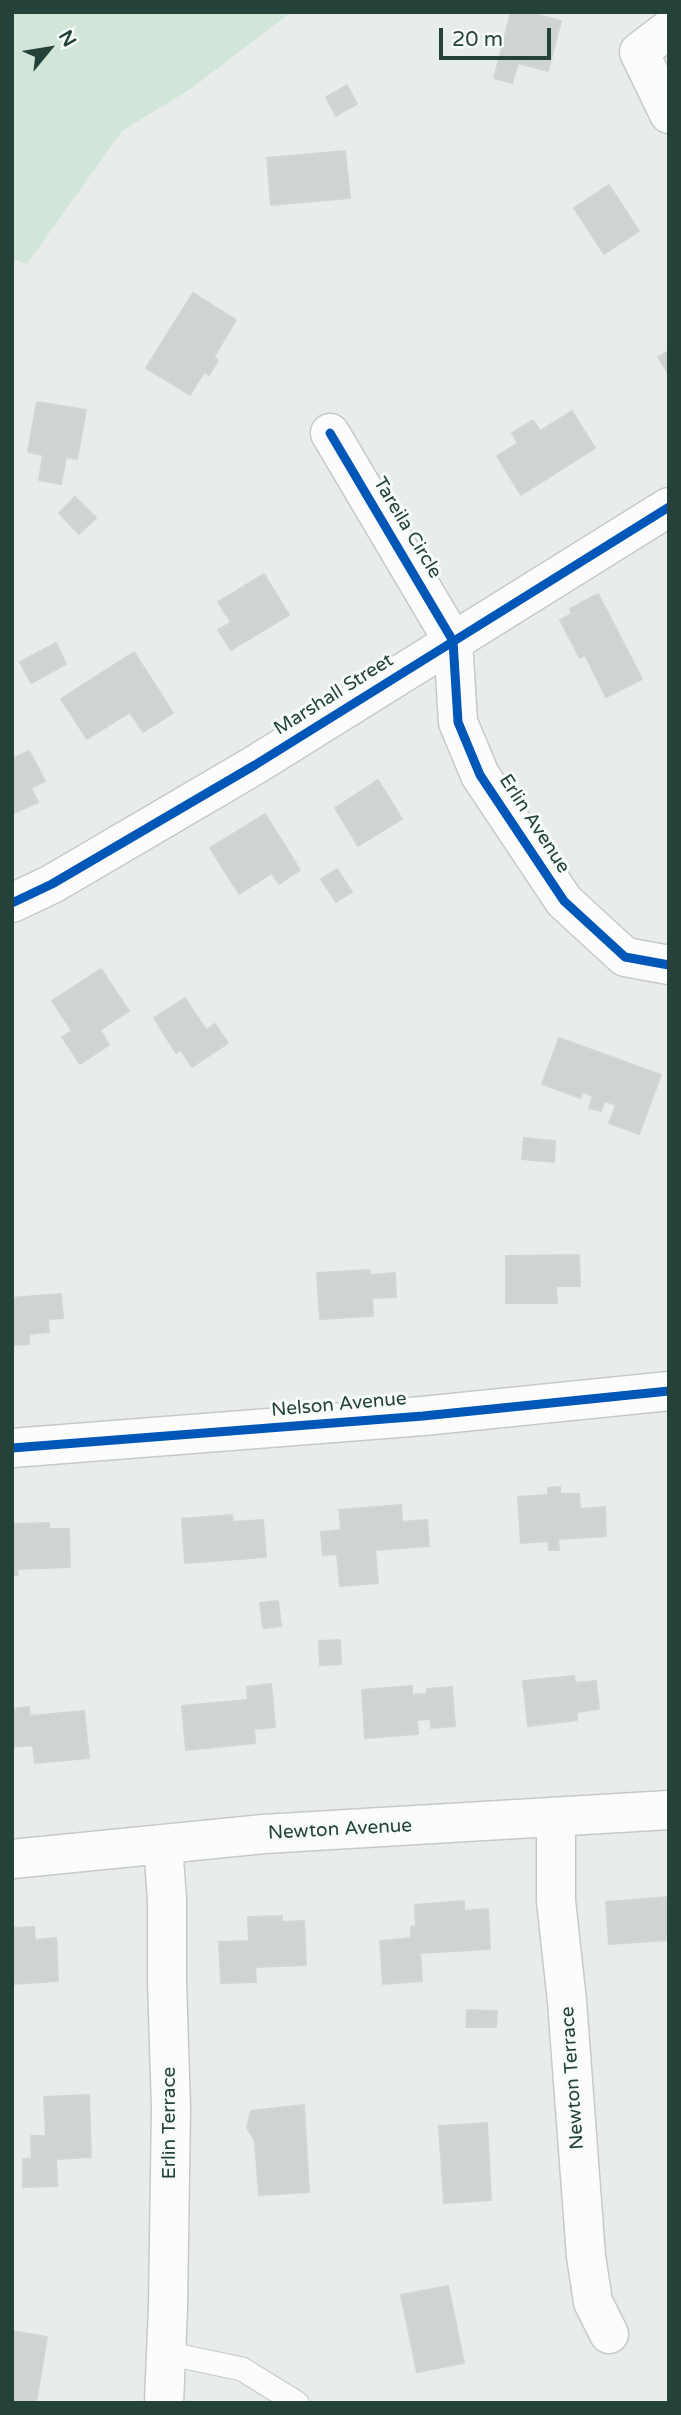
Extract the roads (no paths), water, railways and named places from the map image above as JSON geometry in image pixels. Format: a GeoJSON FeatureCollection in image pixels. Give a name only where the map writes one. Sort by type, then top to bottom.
{"type":"FeatureCollection","features":[{"type":"Feature","properties":{"kind":"street"},"geometry":{"type":"LineString","coordinates":[[669,29],[639,52],[669,114]]}},
{"type":"Feature","properties":{"kind":"street","name":"Tareila Circle"},"geometry":{"type":"LineString","coordinates":[[330,433],[453,641]]}},
{"type":"Feature","properties":{"kind":"street","name":"Marshall Street"},"geometry":{"type":"LineString","coordinates":[[12,903],[52,884],[255,765],[669,507]]}},
{"type":"Feature","properties":{"kind":"street","name":"Erlin Avenue"},"geometry":{"type":"LineString","coordinates":[[453,641],[458,722],[480,775],[556,890],[564,901],[625,957],[669,965]]}},
{"type":"Feature","properties":{"kind":"street","name":"Nelson Avenue"},"geometry":{"type":"LineString","coordinates":[[12,1448],[423,1416],[669,1391]]}},
{"type":"Feature","properties":{"kind":"street","name":"Newton Avenue"},"geometry":{"type":"LineString","coordinates":[[12,1859],[264,1834],[669,1810]]}},
{"type":"Feature","properties":{"kind":"street","name":"Newton Terrace"},"geometry":{"type":"LineString","coordinates":[[556,1817],[556,1901],[567,2001],[586,2256],[593,2302],[609,2334]]}},
{"type":"Feature","properties":{"kind":"street","name":"Erlin Terrace"},"geometry":{"type":"LineString","coordinates":[[163,1844],[172,2108],[164,2403]]}},
{"type":"Feature","properties":{"kind":"lane"},"geometry":{"type":"LineString","coordinates":[[166,2353],[242,2369],[297,2403]]}}]}
